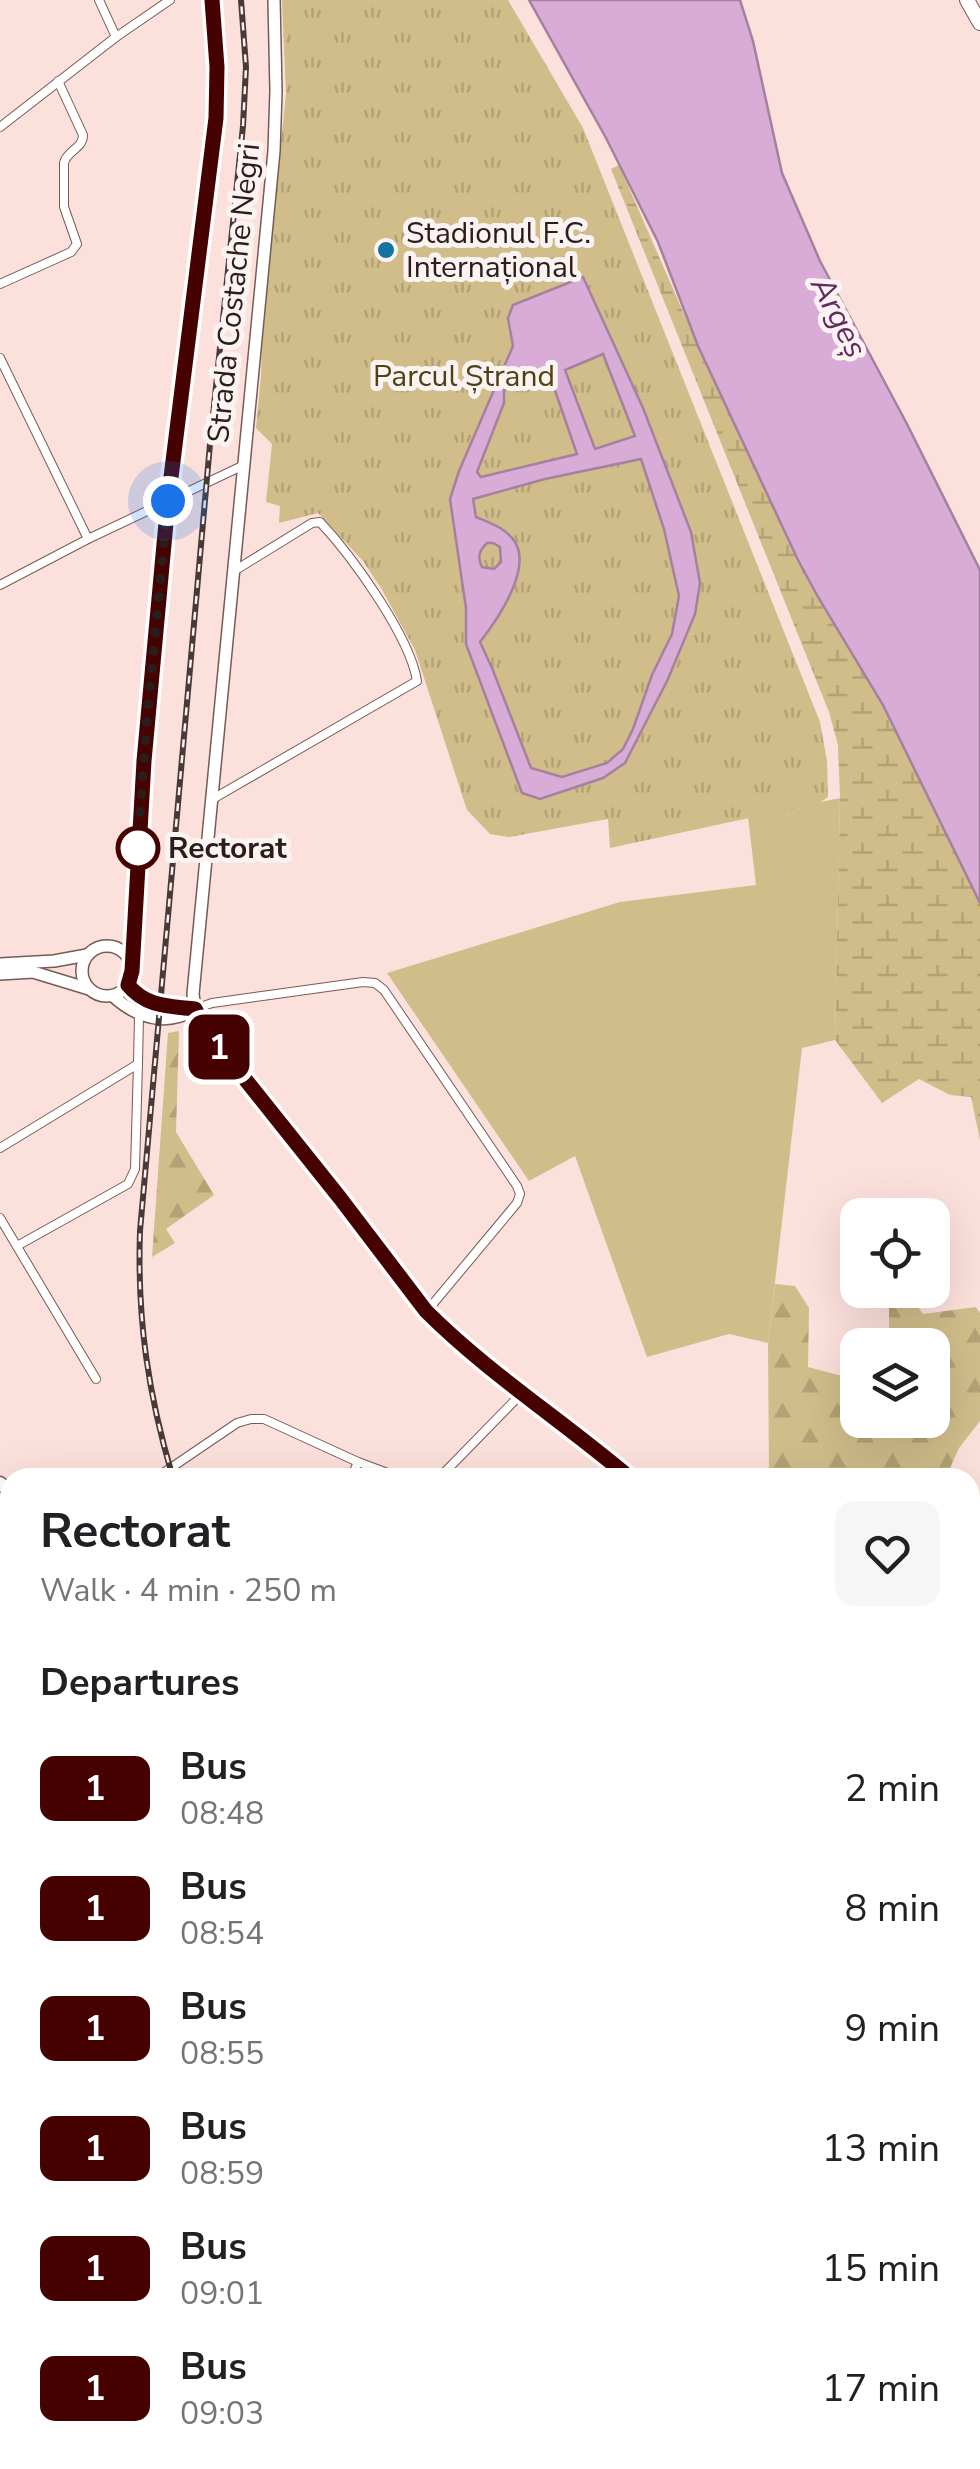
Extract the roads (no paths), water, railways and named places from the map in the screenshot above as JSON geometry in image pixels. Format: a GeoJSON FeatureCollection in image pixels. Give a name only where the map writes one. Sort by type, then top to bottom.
{"type":"FeatureCollection","features":[{"type":"Feature","properties":{"kind":"highway"},"geometry":{"type":"LineString","coordinates":[[967,0],[980,23]]}},
{"type":"Feature","properties":{"kind":"main road"},"geometry":{"type":"LineString","coordinates":[[0,974],[33,972],[100,996],[114,996],[131,978],[145,748],[168,501],[216,118],[212,0]]}},
{"type":"Feature","properties":{"kind":"main road","name":"Strada Costache Negri"},"geometry":{"type":"LineString","coordinates":[[195,1009],[193,994],[274,151],[274,0]]}},
{"type":"Feature","properties":{"kind":"main road"},"geometry":{"type":"LineString","coordinates":[[114,947],[134,925]]}},
{"type":"Feature","properties":{"kind":"main road"},"geometry":{"type":"LineString","coordinates":[[0,964],[54,961],[87,955],[99,947],[114,947],[122,950],[131,964]]}},
{"type":"Feature","properties":{"kind":"main road"},"geometry":{"type":"LineString","coordinates":[[87,955],[81,969],[89,989]]}},
{"type":"Feature","properties":{"kind":"main road"},"geometry":{"type":"LineString","coordinates":[[128,985],[137,996],[152,1003],[195,1009]]}},
{"type":"Feature","properties":{"kind":"main road"},"geometry":{"type":"LineString","coordinates":[[114,996],[139,1015],[169,1019],[195,1009]]}},
{"type":"Feature","properties":{"kind":"street"},"geometry":{"type":"LineString","coordinates":[[100,0],[116,38]]}},
{"type":"Feature","properties":{"kind":"street"},"geometry":{"type":"LineString","coordinates":[[0,127],[170,0]]}},
{"type":"Feature","properties":{"kind":"street"},"geometry":{"type":"LineString","coordinates":[[0,284],[70,252],[76,244],[64,207],[64,162],[83,135],[58,82]]}},
{"type":"Feature","properties":{"kind":"street"},"geometry":{"type":"LineString","coordinates":[[0,358],[3,372],[88,539]]}},
{"type":"Feature","properties":{"kind":"street"},"geometry":{"type":"LineString","coordinates":[[0,585],[242,466]]}},
{"type":"Feature","properties":{"kind":"street"},"geometry":{"type":"LineString","coordinates":[[211,800],[417,680],[409,652],[374,593],[341,544],[320,522],[312,523],[232,572]]}},
{"type":"Feature","properties":{"kind":"street"},"geometry":{"type":"LineString","coordinates":[[426,1311],[517,1203],[520,1194],[384,990],[376,983],[363,982],[212,1003],[195,1009],[209,1034],[426,1311],[617,1468]]}},
{"type":"Feature","properties":{"kind":"street"},"geometry":{"type":"LineString","coordinates":[[17,1246],[133,1178],[139,1015]]}},
{"type":"Feature","properties":{"kind":"street"},"geometry":{"type":"LineString","coordinates":[[0,1148],[138,1064]]}},
{"type":"Feature","properties":{"kind":"street"},"geometry":{"type":"LineString","coordinates":[[0,1218],[96,1379]]}},
{"type":"Feature","properties":{"kind":"street"},"geometry":{"type":"LineString","coordinates":[[448,1468],[522,1393]]}},
{"type":"Feature","properties":{"kind":"street"},"geometry":{"type":"LineString","coordinates":[[171,1468],[237,1423],[251,1419],[264,1419],[374,1468]]}},
{"type":"Feature","properties":{"kind":"street"},"geometry":{"type":"LineString","coordinates":[[355,1468],[358,1462]]}},
{"type":"Feature","properties":{"kind":"water","name":"Argeș"},"geometry":{"type":"Polygon","coordinates":[[[529,0],[740,0],[782,173],[820,261],[980,570],[980,903],[883,705],[798,560],[698,346],[658,242],[606,138],[529,0]]]}},
{"type":"Feature","properties":{"kind":"water"},"geometry":{"type":"Polygon","coordinates":[[[583,277],[643,408],[691,532],[700,583],[695,614],[668,679],[625,763],[603,778],[540,799],[522,793],[466,644],[466,608],[450,499],[513,346],[508,318],[513,305],[583,277]],[[603,354],[565,370],[595,449],[635,436],[603,354]],[[549,373],[504,390],[504,403],[477,472],[481,477],[577,454],[549,373]],[[641,459],[473,499],[476,517],[507,533],[519,553],[510,594],[480,642],[531,768],[562,777],[607,763],[623,749],[672,634],[679,596],[664,529],[641,459]],[[487,543],[480,554],[482,567],[494,569],[501,562],[500,547],[493,543],[487,543]]]}},
{"type":"Feature","properties":{"kind":"railway"},"geometry":{"type":"LineString","coordinates":[[170,1468],[146,1356],[140,1295],[140,1231],[210,444],[243,126],[246,67],[241,0]]}},
{"type":"Feature","properties":{"kind":"place","name":"Stadionul F.C. Internațional"},"geometry":{"type":"Point","coordinates":[386,250]}},
{"type":"Feature","properties":{"kind":"place","name":"Rectorat"},"geometry":{"type":"Point","coordinates":[138,848]}},
{"type":"Feature","properties":{"kind":"park label","name":"Parcul Ștrand"},"geometry":{"type":"Point","coordinates":[464,376]}}]}
